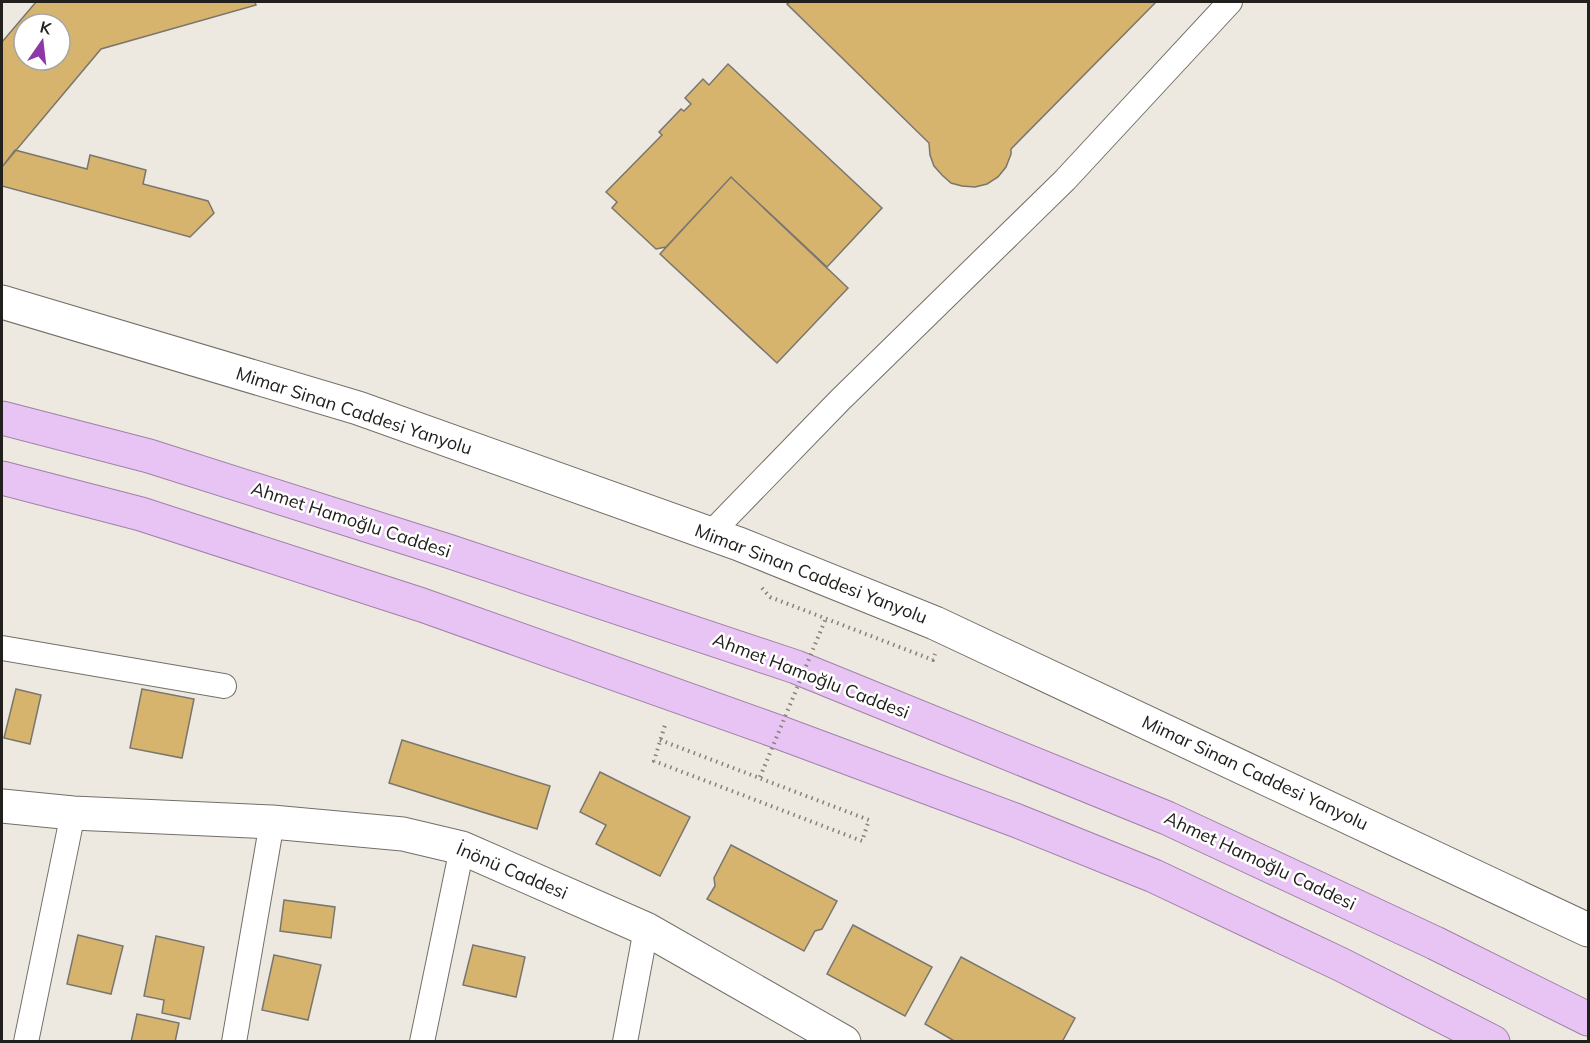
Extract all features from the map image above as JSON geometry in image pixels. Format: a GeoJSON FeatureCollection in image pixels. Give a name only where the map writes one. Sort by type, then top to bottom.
{"type":"FeatureCollection","features":[{"type":"Feature","properties":{"kind":"highway","name":"Ahmet Hamoğlu Caddesi"},"geometry":{"type":"LineString","coordinates":[[2,418],[160,460],[448,551],[796,667],[1167,818],[1435,943],[1588,1019]]}},
{"type":"Feature","properties":{"kind":"highway"},"geometry":{"type":"LineString","coordinates":[[2,478],[141,514],[422,605],[773,730],[1015,820],[1154,876],[1342,965],[1493,1041]]}},
{"type":"Feature","properties":{"kind":"main road","name":"Mimar Sinan Caddesi Yanyolu"},"geometry":{"type":"LineString","coordinates":[[2,302],[358,408],[739,544],[935,623],[1588,930]]}},
{"type":"Feature","properties":{"kind":"main road","name":"İnönü Caddesi"},"geometry":{"type":"LineString","coordinates":[[2,806],[73,813],[272,822],[403,834],[462,848],[646,929],[833,1039]]}},
{"type":"Feature","properties":{"kind":"street"},"geometry":{"type":"LineString","coordinates":[[710,534],[840,400],[1065,180],[1230,2]]}},
{"type":"Feature","properties":{"kind":"street"},"geometry":{"type":"LineString","coordinates":[[2,648],[225,686]]}},
{"type":"Feature","properties":{"kind":"street"},"geometry":{"type":"LineString","coordinates":[[26,1041],[73,813]]}},
{"type":"Feature","properties":{"kind":"street"},"geometry":{"type":"LineString","coordinates":[[234,1041],[272,822]]}},
{"type":"Feature","properties":{"kind":"street"},"geometry":{"type":"LineString","coordinates":[[422,1041],[462,848]]}},
{"type":"Feature","properties":{"kind":"street"},"geometry":{"type":"LineString","coordinates":[[625,1041],[646,929]]}},
{"type":"Feature","properties":{"kind":"path"},"geometry":{"type":"LineString","coordinates":[[760,777],[826,618],[770,597]]}},
{"type":"Feature","properties":{"kind":"path"},"geometry":{"type":"LineString","coordinates":[[660,740],[869,820],[862,841],[654,761],[660,740],[675,695]]}},
{"type":"Feature","properties":{"kind":"building"},"geometry":{"type":"Polygon","coordinates":[[[36,2],[255,2],[256,5],[101,49],[2,167],[2,42],[12,30],[12,72],[72,72],[72,12],[28,12],[36,2]]]}},
{"type":"Feature","properties":{"kind":"building"},"geometry":{"type":"Polygon","coordinates":[[[790,2],[1156,2],[1011,149],[1006,167],[998,177],[987,184],[975,187],[951,183],[942,175],[934,166],[929,143],[787,4],[790,2]]]}},
{"type":"Feature","properties":{"kind":"building"},"geometry":{"type":"Polygon","coordinates":[[[728,64],[882,208],[827,267],[731,177],[666,247],[656,249],[612,208],[617,202],[606,192],[662,135],[659,132],[681,109],[684,111],[691,104],[685,98],[703,79],[709,85],[728,64]]]}},
{"type":"Feature","properties":{"kind":"building"},"geometry":{"type":"Polygon","coordinates":[[[15,150],[87,169],[90,155],[146,170],[143,184],[208,201],[214,213],[190,237],[2,186],[2,167],[15,150]]]}},
{"type":"Feature","properties":{"kind":"building"},"geometry":{"type":"Polygon","coordinates":[[[731,177],[848,288],[777,363],[660,254],[731,177]]]}},
{"type":"Feature","properties":{"kind":"building"},"geometry":{"type":"Polygon","coordinates":[[[16,689],[41,695],[30,744],[4,738],[16,689]]]}},
{"type":"Feature","properties":{"kind":"building"},"geometry":{"type":"Polygon","coordinates":[[[142,689],[194,699],[182,758],[130,748],[142,689]]]}},
{"type":"Feature","properties":{"kind":"building"},"geometry":{"type":"Polygon","coordinates":[[[402,740],[550,786],[537,829],[389,783],[402,740]]]}},
{"type":"Feature","properties":{"kind":"building"},"geometry":{"type":"Polygon","coordinates":[[[600,772],[690,817],[660,876],[596,844],[606,825],[580,812],[600,772]]]}},
{"type":"Feature","properties":{"kind":"building"},"geometry":{"type":"Polygon","coordinates":[[[731,845],[837,901],[822,929],[815,931],[804,951],[707,899],[715,886],[714,878],[731,845]]]}},
{"type":"Feature","properties":{"kind":"building"},"geometry":{"type":"Polygon","coordinates":[[[284,900],[335,907],[331,938],[280,931],[284,900]]]}},
{"type":"Feature","properties":{"kind":"building"},"geometry":{"type":"Polygon","coordinates":[[[853,925],[932,967],[905,1016],[827,974],[853,925]]]}},
{"type":"Feature","properties":{"kind":"building"},"geometry":{"type":"Polygon","coordinates":[[[78,935],[123,946],[111,994],[67,984],[78,935]]]}},
{"type":"Feature","properties":{"kind":"building"},"geometry":{"type":"Polygon","coordinates":[[[156,936],[204,947],[190,1019],[162,1013],[164,1000],[144,996],[156,936]]]}},
{"type":"Feature","properties":{"kind":"building"},"geometry":{"type":"Polygon","coordinates":[[[473,945],[525,957],[516,997],[463,985],[473,945]]]}},
{"type":"Feature","properties":{"kind":"building"},"geometry":{"type":"Polygon","coordinates":[[[274,955],[321,965],[308,1020],[262,1010],[274,955]]]}},
{"type":"Feature","properties":{"kind":"building"},"geometry":{"type":"Polygon","coordinates":[[[961,957],[1075,1018],[1062,1042],[956,1042],[925,1024],[961,957]]]}},
{"type":"Feature","properties":{"kind":"building"},"geometry":{"type":"Polygon","coordinates":[[[137,1014],[179,1023],[175,1042],[131,1042],[137,1014]]]}}]}
